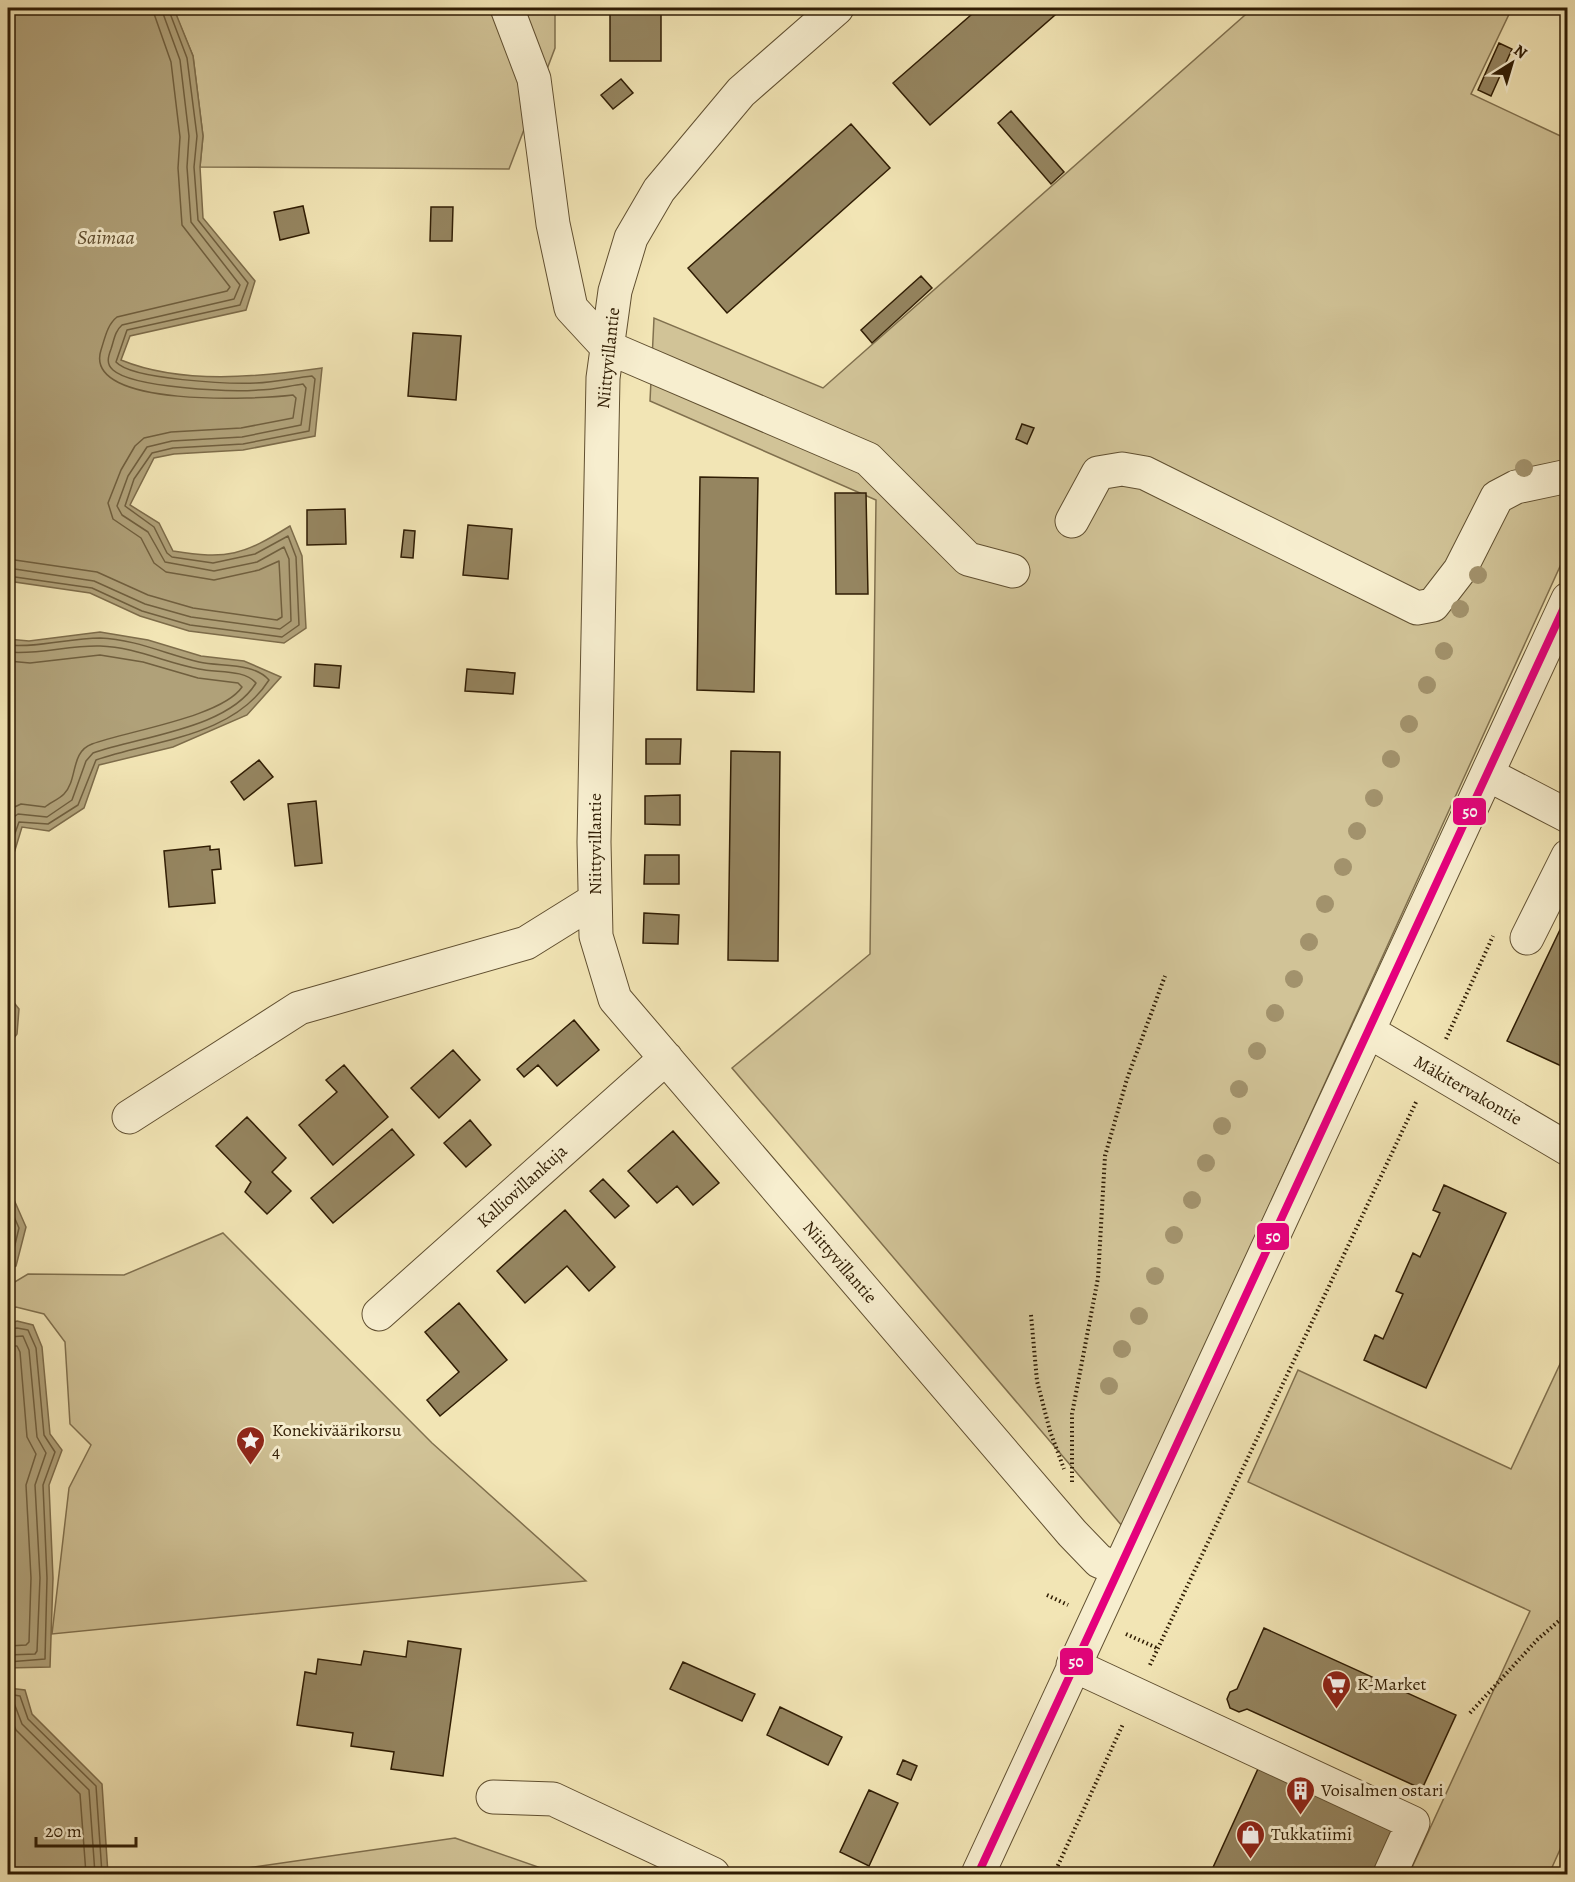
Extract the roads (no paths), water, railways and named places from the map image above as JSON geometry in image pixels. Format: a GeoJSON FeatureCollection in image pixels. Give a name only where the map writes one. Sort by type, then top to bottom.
{"type":"FeatureCollection","features":[{"type":"Feature","properties":{"kind":"street"},"geometry":{"type":"LineString","coordinates":[[507,8],[534,78],[553,224],[571,308],[607,347],[868,459],[968,559],[1013,571]]}},
{"type":"Feature","properties":{"kind":"street","name":"Niittyvillantie"},"geometry":{"type":"LineString","coordinates":[[837,8],[805,19],[659,190],[631,238],[615,291],[603,378],[596,936],[615,999],[1072,1533],[1099,1561],[1118,1569]]}},
{"type":"Feature","properties":{"kind":"street"},"geometry":{"type":"LineString","coordinates":[[1072,521],[1098,474],[1122,469],[1144,473],[1417,608],[1433,605],[1460,570],[1497,497],[1516,487],[1568,476]]}},
{"type":"Feature","properties":{"kind":"street"},"geometry":{"type":"LineString","coordinates":[[978,1875],[1073,1665],[1568,599]]}},
{"type":"Feature","properties":{"kind":"street"},"geometry":{"type":"LineString","coordinates":[[1487,774],[1568,816]]}},
{"type":"Feature","properties":{"kind":"street"},"geometry":{"type":"LineString","coordinates":[[1527,938],[1568,855]]}},
{"type":"Feature","properties":{"kind":"street"},"geometry":{"type":"LineString","coordinates":[[129,1117],[299,1008],[526,943],[595,900]]}},
{"type":"Feature","properties":{"kind":"street","name":"Mäkitervakontie"},"geometry":{"type":"LineString","coordinates":[[1368,1031],[1568,1149]]}},
{"type":"Feature","properties":{"kind":"street","name":"Kalliovillankuja"},"geometry":{"type":"LineString","coordinates":[[379,1314],[666,1058]]}},
{"type":"Feature","properties":{"kind":"street"},"geometry":{"type":"LineString","coordinates":[[1073,1665],[1413,1823],[1390,1875]]}},
{"type":"Feature","properties":{"kind":"street"},"geometry":{"type":"LineString","coordinates":[[494,1797],[554,1799],[713,1875]]}},
{"type":"Feature","properties":{"kind":"water","name":"Saimaa"},"geometry":{"type":"Polygon","coordinates":[[[8,8],[174,9],[193,56],[203,136],[200,167],[203,218],[255,281],[246,310],[130,336],[121,360],[145,368],[195,376],[247,376],[322,368],[315,436],[243,450],[174,454],[154,458],[130,505],[159,523],[173,551],[192,554],[234,553],[260,543],[290,526],[302,556],[306,628],[284,643],[189,631],[140,616],[90,593],[8,581],[8,8]]]}},
{"type":"Feature","properties":{"kind":"water"},"geometry":{"type":"Polygon","coordinates":[[[100,632],[148,640],[201,656],[244,661],[281,677],[247,715],[173,747],[99,765],[84,808],[49,831],[22,827],[8,873],[8,639],[29,641],[100,632]]]}},
{"type":"Feature","properties":{"kind":"water"},"geometry":{"type":"Polygon","coordinates":[[[8,995],[19,1009],[17,1034],[8,1046],[8,995]]]}},
{"type":"Feature","properties":{"kind":"water"},"geometry":{"type":"Polygon","coordinates":[[[8,1186],[26,1227],[16,1266],[8,1271],[8,1186]]]}},
{"type":"Feature","properties":{"kind":"water"},"geometry":{"type":"Polygon","coordinates":[[[17,1321],[33,1325],[42,1347],[50,1434],[62,1450],[49,1485],[53,1578],[50,1667],[8,1668],[8,1324],[17,1321]]]}},
{"type":"Feature","properties":{"kind":"water"},"geometry":{"type":"Polygon","coordinates":[[[8,1688],[25,1690],[32,1714],[102,1784],[108,1874],[8,1874],[8,1688]]]}},
{"type":"Feature","properties":{"kind":"place","name":"Konekiväärikorsu 4"},"geometry":{"type":"Point","coordinates":[251,1466]}},
{"type":"Feature","properties":{"kind":"place","name":"K-Market"},"geometry":{"type":"Point","coordinates":[1336,1710]}},
{"type":"Feature","properties":{"kind":"place","name":"Voisalmen ostari"},"geometry":{"type":"Point","coordinates":[1300,1816]}},
{"type":"Feature","properties":{"kind":"place","name":"Tukkatiimi"},"geometry":{"type":"Point","coordinates":[1250,1860]}}]}
